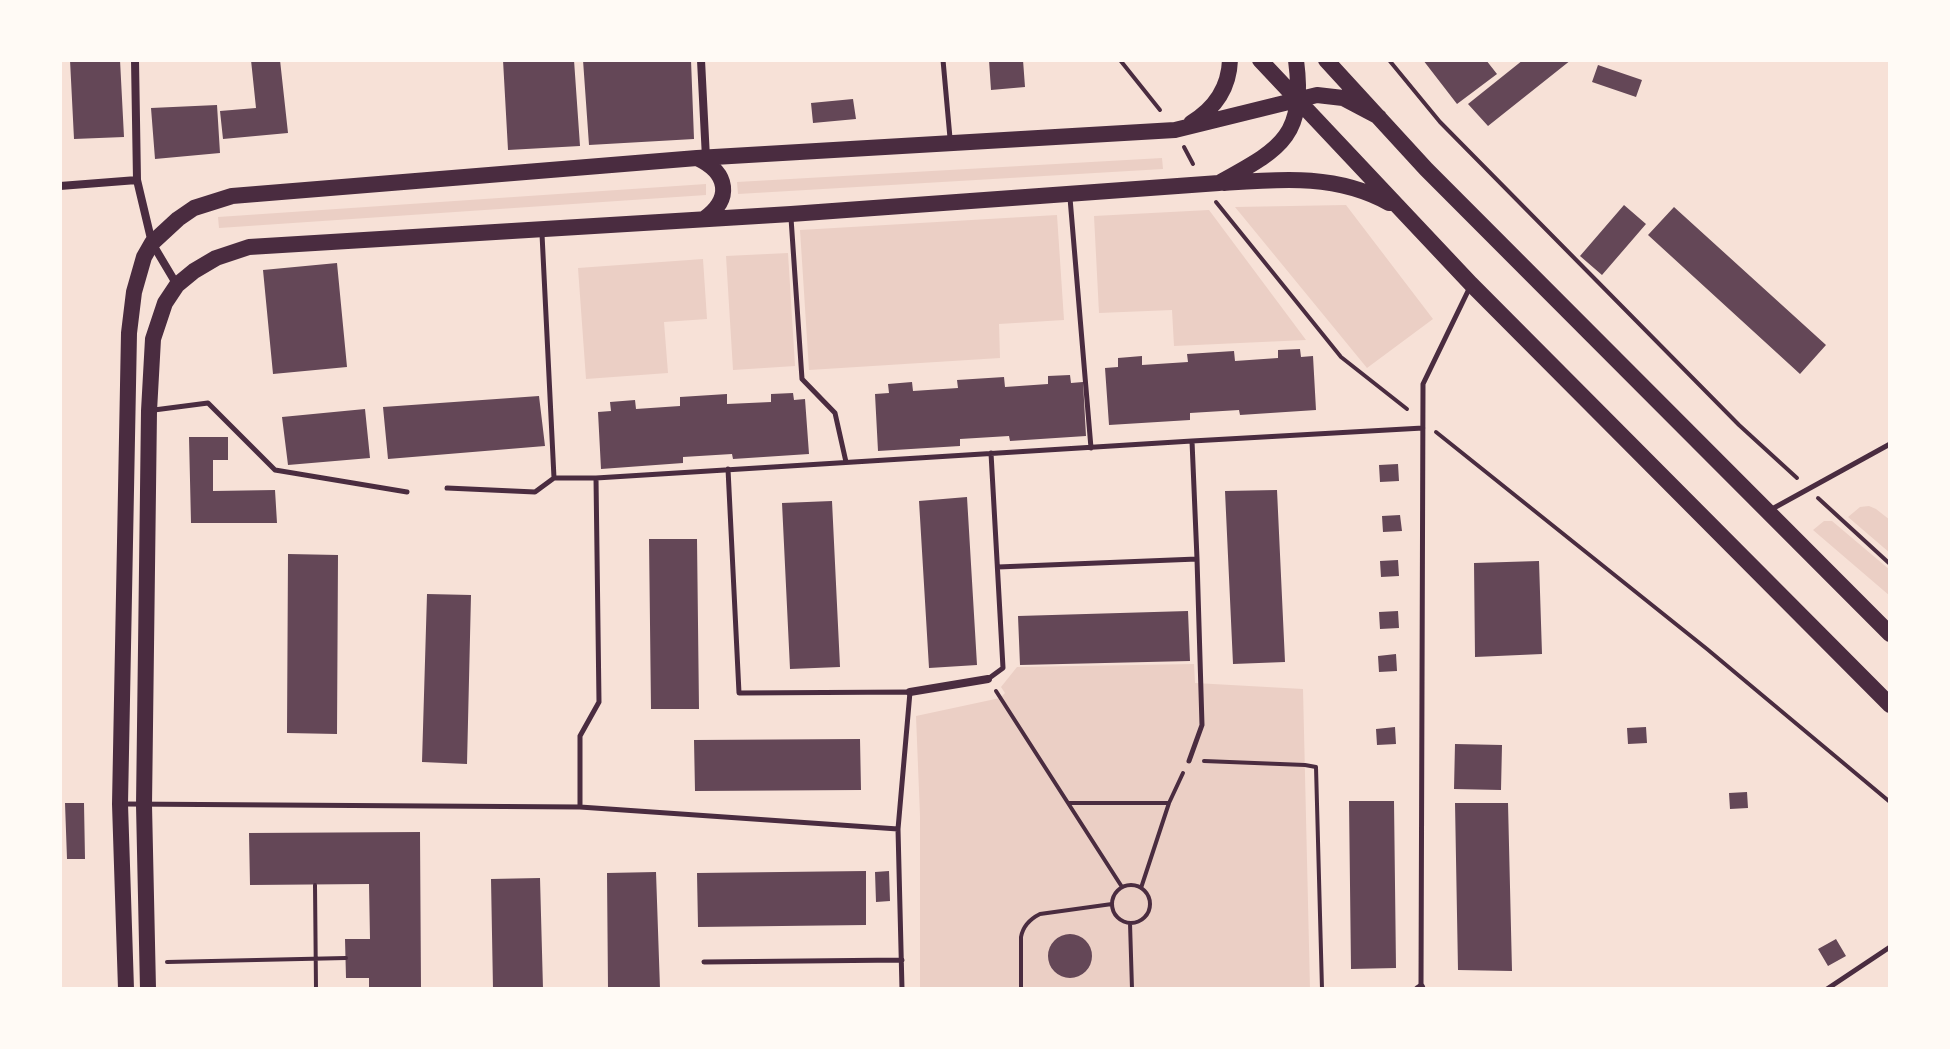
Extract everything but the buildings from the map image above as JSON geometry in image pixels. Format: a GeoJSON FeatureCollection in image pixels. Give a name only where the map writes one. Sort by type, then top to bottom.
{"type":"FeatureCollection","features":[{"type":"Feature","properties":{"kind":"main road"},"geometry":{"type":"LineString","coordinates":[[1175,130],[1205,114],[1213,105],[1230,75],[1230,60]]}},
{"type":"Feature","properties":{"kind":"main road"},"geometry":{"type":"LineString","coordinates":[[1260,60],[1471,284],[1890,705]]}},
{"type":"Feature","properties":{"kind":"main road"},"geometry":{"type":"LineString","coordinates":[[1211,184],[1267,157],[1282,143],[1293,123],[1298,99],[1296,60]]}},
{"type":"Feature","properties":{"kind":"main road"},"geometry":{"type":"LineString","coordinates":[[1326,60],[1426,169],[1890,634]]}},
{"type":"Feature","properties":{"kind":"main road"},"geometry":{"type":"LineString","coordinates":[[126,989],[120,804],[129,333],[134,292],[144,257],[152,243],[178,219],[194,208],[232,196],[702,158],[1175,130],[1317,95],[1343,98],[1379,117]]}},
{"type":"Feature","properties":{"kind":"main road"},"geometry":{"type":"LineString","coordinates":[[702,158],[712,165],[722,179],[724,195],[717,210],[704,219]]}},
{"type":"Feature","properties":{"kind":"main road"},"geometry":{"type":"LineString","coordinates":[[148,989],[144,805],[149,411],[153,339],[165,303],[177,285],[194,271],[216,258],[249,247],[791,214],[1275,179],[1333,182],[1378,197],[1404,212]]}},
{"type":"Feature","properties":{"kind":"street"},"geometry":{"type":"LineString","coordinates":[[135,60],[137,180],[152,243],[177,285]]}},
{"type":"Feature","properties":{"kind":"street"},"geometry":{"type":"LineString","coordinates":[[701,60],[702,158]]}},
{"type":"Feature","properties":{"kind":"street"},"geometry":{"type":"LineString","coordinates":[[60,186],[137,180]]}},
{"type":"Feature","properties":{"kind":"street"},"geometry":{"type":"LineString","coordinates":[[910,692],[988,679]]}},
{"type":"Feature","properties":{"kind":"lane"},"geometry":{"type":"LineString","coordinates":[[943,60],[951,143]]}},
{"type":"Feature","properties":{"kind":"lane"},"geometry":{"type":"LineString","coordinates":[[1069,195],[1091,448]]}},
{"type":"Feature","properties":{"kind":"lane"},"geometry":{"type":"LineString","coordinates":[[791,214],[802,379],[835,413],[846,462]]}},
{"type":"Feature","properties":{"kind":"lane"},"geometry":{"type":"LineString","coordinates":[[541,229],[554,478]]}},
{"type":"Feature","properties":{"kind":"lane"},"geometry":{"type":"LineString","coordinates":[[1420,988],[1423,384],[1471,284]]}},
{"type":"Feature","properties":{"kind":"lane"},"geometry":{"type":"LineString","coordinates":[[149,411],[208,403],[275,470],[407,492]]}},
{"type":"Feature","properties":{"kind":"lane"},"geometry":{"type":"LineString","coordinates":[[447,488],[535,492],[554,478],[1091,448],[1423,425]]}},
{"type":"Feature","properties":{"kind":"lane"},"geometry":{"type":"LineString","coordinates":[[1189,761],[1202,725],[1192,441]]}},
{"type":"Feature","properties":{"kind":"lane"},"geometry":{"type":"LineString","coordinates":[[1766,512],[1890,444]]}},
{"type":"Feature","properties":{"kind":"lane"},"geometry":{"type":"LineString","coordinates":[[988,679],[1003,668],[991,453]]}},
{"type":"Feature","properties":{"kind":"lane"},"geometry":{"type":"LineString","coordinates":[[728,469],[739,693],[910,692],[898,829],[902,989]]}},
{"type":"Feature","properties":{"kind":"lane"},"geometry":{"type":"LineString","coordinates":[[580,807],[580,736],[599,702],[596,478]]}},
{"type":"Feature","properties":{"kind":"lane"},"geometry":{"type":"LineString","coordinates":[[998,567],[1197,559]]}},
{"type":"Feature","properties":{"kind":"lane"},"geometry":{"type":"LineString","coordinates":[[120,804],[580,807],[898,829]]}},
{"type":"Feature","properties":{"kind":"lane"},"geometry":{"type":"LineString","coordinates":[[1827,989],[1890,947]]}},
{"type":"Feature","properties":{"kind":"lane"},"geometry":{"type":"LineString","coordinates":[[704,962],[902,960]]}},
{"type":"Feature","properties":{"kind":"path"},"geometry":{"type":"LineString","coordinates":[[1120,60],[1341,357],[1707,649],[1890,802]]}},
{"type":"Feature","properties":{"kind":"path"},"geometry":{"type":"LineString","coordinates":[[1389,60],[1440,122],[1739,425],[1890,564]]}},
{"type":"Feature","properties":{"kind":"path"},"geometry":{"type":"LineString","coordinates":[[988,679],[1122,887]]}},
{"type":"Feature","properties":{"kind":"path"},"geometry":{"type":"LineString","coordinates":[[1141,888],[1169,803],[1189,761],[1316,767],[1322,989]]}},
{"type":"Feature","properties":{"kind":"path"},"geometry":{"type":"LineString","coordinates":[[1068,803],[1169,803]]}},
{"type":"Feature","properties":{"kind":"path"},"geometry":{"type":"LineString","coordinates":[[315,885],[316,989]]}},
{"type":"Feature","properties":{"kind":"path"},"geometry":{"type":"LineString","coordinates":[[1132,885],[1141,888],[1148,895],[1150,905],[1147,914],[1140,921],[1130,923],[1121,920],[1114,913],[1112,904],[1115,894],[1122,887],[1132,885]]}},
{"type":"Feature","properties":{"kind":"path"},"geometry":{"type":"LineString","coordinates":[[1021,989],[1022,930],[1032,918],[1040,914],[1112,904]]}},
{"type":"Feature","properties":{"kind":"path"},"geometry":{"type":"LineString","coordinates":[[1130,923],[1132,989]]}},
{"type":"Feature","properties":{"kind":"path"},"geometry":{"type":"LineString","coordinates":[[148,963],[346,958]]}},
{"type":"Feature","properties":{"kind":"shaded area"},"geometry":{"type":"Polygon","coordinates":[[[1162,158],[1163,169],[738,194],[737,182],[1162,158]]]}},
{"type":"Feature","properties":{"kind":"shaded area"},"geometry":{"type":"Polygon","coordinates":[[[706,184],[706,195],[219,228],[218,217],[706,184]]]}},
{"type":"Feature","properties":{"kind":"shaded area"},"geometry":{"type":"Polygon","coordinates":[[[1346,205],[1433,319],[1367,368],[1235,207],[1346,205]]]}},
{"type":"Feature","properties":{"kind":"shaded area"},"geometry":{"type":"Polygon","coordinates":[[[1209,210],[1306,340],[1174,346],[1172,310],[1099,313],[1094,216],[1209,210]]]}},
{"type":"Feature","properties":{"kind":"shaded area"},"geometry":{"type":"Polygon","coordinates":[[[1057,215],[1064,320],[999,324],[1000,358],[809,370],[800,230],[1057,215]]]}},
{"type":"Feature","properties":{"kind":"shaded area"},"geometry":{"type":"Polygon","coordinates":[[[788,253],[795,366],[733,370],[726,256],[788,253]]]}},
{"type":"Feature","properties":{"kind":"shaded area"},"geometry":{"type":"Polygon","coordinates":[[[703,259],[707,319],[664,322],[668,373],[586,379],[578,268],[703,259]]]}},
{"type":"Feature","properties":{"kind":"shaded area"},"geometry":{"type":"Polygon","coordinates":[[[1869,506],[1890,520],[1890,553],[1848,517],[1860,507],[1869,506]]]}},
{"type":"Feature","properties":{"kind":"shaded area"},"geometry":{"type":"Polygon","coordinates":[[[1824,521],[1832,521],[1890,570],[1890,596],[1813,530],[1824,521]]]}},
{"type":"Feature","properties":{"kind":"shaded area"},"geometry":{"type":"Polygon","coordinates":[[[1194,664],[1195,683],[1303,689],[1310,989],[920,989],[920,816],[916,716],[1000,698],[1005,693],[1001,687],[1017,667],[1194,664]]]}}]}
